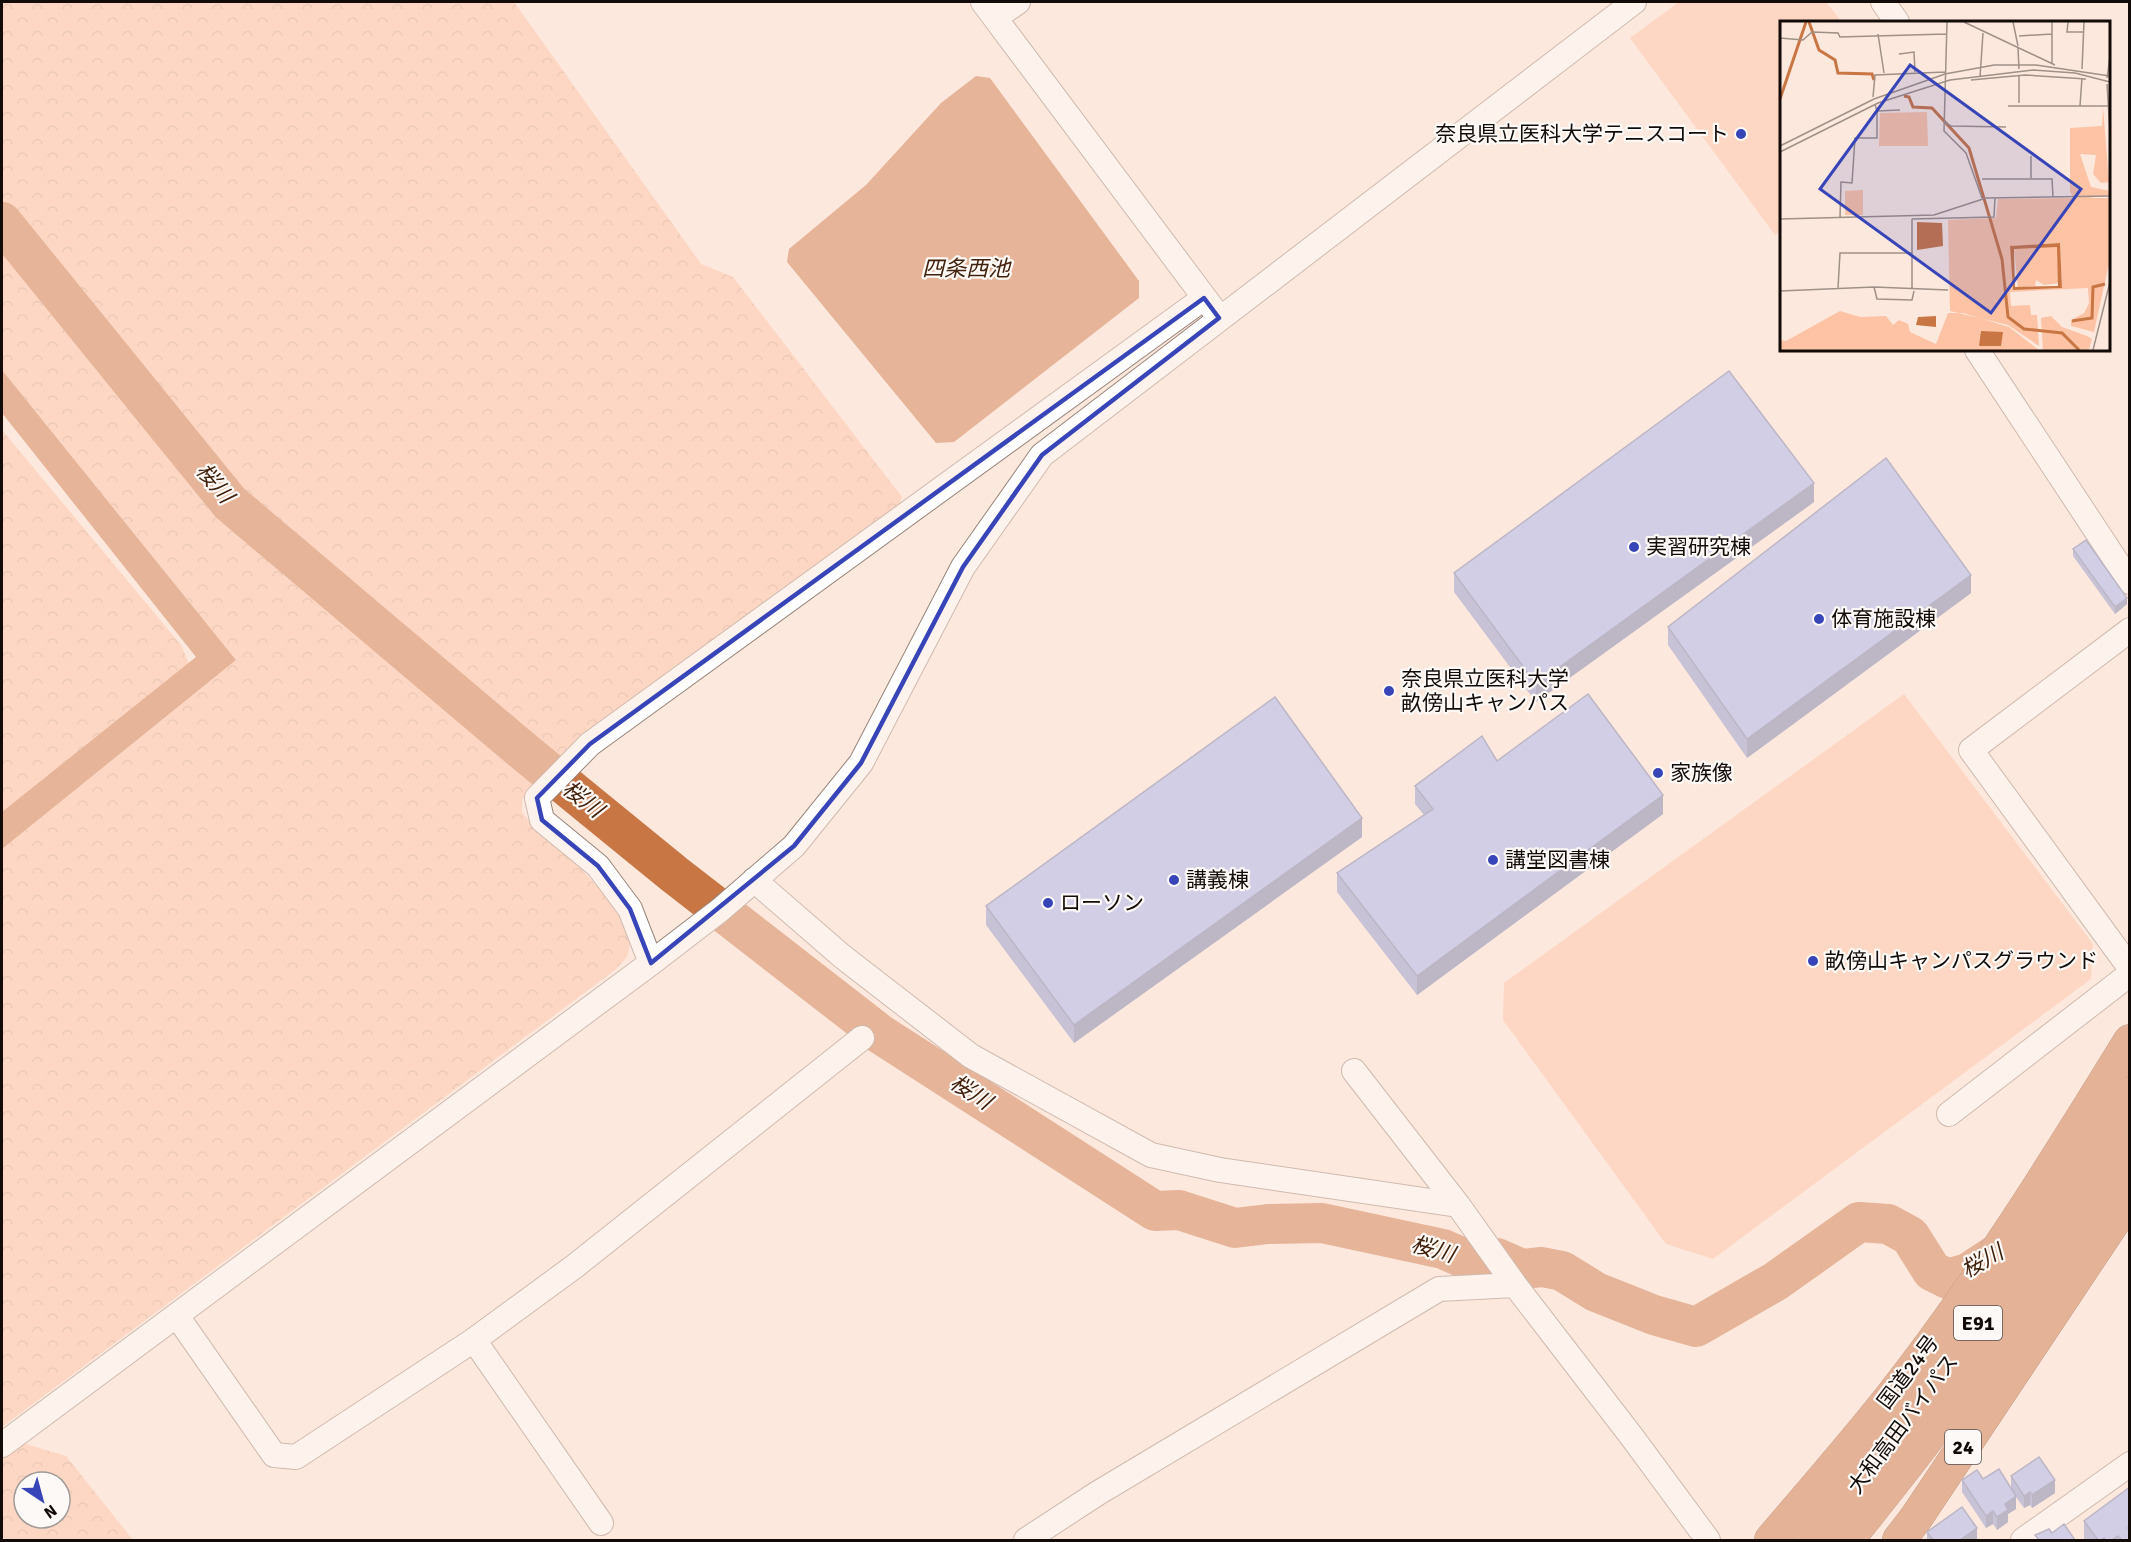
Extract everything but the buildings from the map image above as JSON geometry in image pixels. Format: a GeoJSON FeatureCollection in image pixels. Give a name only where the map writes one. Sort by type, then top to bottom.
{"type":"FeatureCollection","features":[{"type":"Feature","properties":{"kind":"highway","name":"国道24号"},"geometry":{"type":"LineString","coordinates":[[1771,1540],[1891,1397],[1976,1281],[2065,1147],[2130,1041]]}},
{"type":"Feature","properties":{"kind":"highway","name":"大和高田バイパス"},"geometry":{"type":"LineString","coordinates":[[1811,1540],[1860,1480],[1972,1332],[2067,1195],[2130,1094]]}},
{"type":"Feature","properties":{"kind":"highway","name":"大和高田バイパス"},"geometry":{"type":"LineString","coordinates":[[1847,1540],[1882,1498],[2018,1316],[2095,1204],[2130,1148]]}},
{"type":"Feature","properties":{"kind":"highway","name":"24"},"geometry":{"type":"LineString","coordinates":[[1899,1540],[1916,1518],[2130,1197]]}},
{"type":"Feature","properties":{"kind":"highway"},"geometry":{"type":"LineString","coordinates":[[1881,1540],[1899,1515],[2018,1316]]}},
{"type":"Feature","properties":{"kind":"street"},"geometry":{"type":"LineString","coordinates":[[1018,2],[989,10],[1219,318]]}},
{"type":"Feature","properties":{"kind":"street"},"geometry":{"type":"LineString","coordinates":[[2,1445],[651,963],[794,846],[861,763],[963,567],[1042,455],[1634,2]]}},
{"type":"Feature","properties":{"kind":"street"},"geometry":{"type":"LineString","coordinates":[[1883,2],[1896,21]]}},
{"type":"Feature","properties":{"kind":"street"},"geometry":{"type":"LineString","coordinates":[[651,963],[630,909],[598,866],[542,820],[537,798],[590,744],[1204,298]]}},
{"type":"Feature","properties":{"kind":"street"},"geometry":{"type":"LineString","coordinates":[[1978,351],[2130,582]]}},
{"type":"Feature","properties":{"kind":"street"},"geometry":{"type":"LineString","coordinates":[[2130,630],[1971,750],[2130,968]]}},
{"type":"Feature","properties":{"kind":"street"},"geometry":{"type":"LineString","coordinates":[[754,880],[843,957],[970,1056],[1151,1155],[1220,1170],[1458,1205]]}},
{"type":"Feature","properties":{"kind":"street"},"geometry":{"type":"LineString","coordinates":[[1948,1114],[2130,974]]}},
{"type":"Feature","properties":{"kind":"street"},"geometry":{"type":"LineString","coordinates":[[177,1316],[274,1455],[296,1457],[474,1340],[575,1266],[862,1038]]}},
{"type":"Feature","properties":{"kind":"street"},"geometry":{"type":"LineString","coordinates":[[1354,1071],[1458,1205],[1515,1285],[1632,1437],[1707,1540]]}},
{"type":"Feature","properties":{"kind":"street"},"geometry":{"type":"LineString","coordinates":[[1026,1540],[1098,1492],[1439,1289],[1515,1285]]}},
{"type":"Feature","properties":{"kind":"street"},"geometry":{"type":"LineString","coordinates":[[474,1340],[601,1523]]}},
{"type":"Feature","properties":{"kind":"street"},"geometry":{"type":"LineString","coordinates":[[2023,1540],[2062,1525],[2130,1464]]}},
{"type":"Feature","properties":{"kind":"highlighted area"},"geometry":{"type":"Polygon","coordinates":[[[1204,298],[1219,318],[1042,455],[963,567],[861,763],[794,846],[651,963],[630,909],[598,866],[542,820],[537,798],[590,744],[1204,298]]]}},
{"type":"Feature","properties":{"kind":"green space"},"geometry":{"type":"Polygon","coordinates":[[[2,2],[514,2],[701,264],[733,277],[902,497],[897,510],[581,739],[528,790],[522,800],[522,812],[537,831],[580,867],[607,898],[624,924],[631,941],[627,957],[615,970],[2,1427],[2,849],[236,660],[2,370],[2,2]]]}},
{"type":"Feature","properties":{"kind":"green space","name":"奈良県立医科大学テニスコート"},"geometry":{"type":"Polygon","coordinates":[[[1679,2],[1826,2],[1841,21],[1780,21],[1780,231],[1775,235],[1630,38],[1679,2]]]}},
{"type":"Feature","properties":{"kind":"green space"},"geometry":{"type":"Polygon","coordinates":[[[2,430],[181,645],[190,666],[2,813],[2,430]]]}},
{"type":"Feature","properties":{"kind":"green space","name":"畝傍山キャンパスグラウンド"},"geometry":{"type":"Polygon","coordinates":[[[1904,694],[2093,944],[2091,979],[1713,1259],[1666,1244],[1503,1020],[1504,983],[1904,694]]]}},
{"type":"Feature","properties":{"kind":"green space"},"geometry":{"type":"Polygon","coordinates":[[[2,1437],[66,1456],[133,1540],[2,1540],[2,1437]]]}},
{"type":"Feature","properties":{"kind":"water","name":"四条西池"},"geometry":{"type":"Polygon","coordinates":[[[976,76],[990,78],[1139,281],[1139,298],[954,442],[936,443],[787,262],[789,249],[866,185],[941,103],[976,76]]]}},
{"type":"Feature","properties":{"kind":"water"},"geometry":{"type":"Polygon","coordinates":[[[2,370],[236,660],[2,849],[2,812],[196,657],[2,413],[2,370]]]}},
{"type":"Feature","properties":{"kind":"waterway","name":"桜川"},"geometry":{"type":"LineString","coordinates":[[2,222],[230,503],[522,750],[674,874],[880,1034],[1155,1211],[1179,1210],[1235,1228],[1268,1224],[1322,1223],[1443,1249],[1486,1268],[1497,1258],[1522,1269],[1542,1267],[1562,1271],[1596,1292],[1654,1315],[1696,1327],[1776,1281],[1859,1222],[1888,1224],[1910,1236],[1932,1271],[1948,1279],[1968,1273],[2006,1248]]}},
{"type":"Feature","properties":{"kind":"place","name":"奈良県立医科大学テニスコート"},"geometry":{"type":"Point","coordinates":[1741,134]}},
{"type":"Feature","properties":{"kind":"place","name":"実習研究棟"},"geometry":{"type":"Point","coordinates":[1634,547]}},
{"type":"Feature","properties":{"kind":"place","name":"体育施設棟"},"geometry":{"type":"Point","coordinates":[1819,619]}},
{"type":"Feature","properties":{"kind":"place","name":"奈良県立医科大学 畝傍山キャンパス"},"geometry":{"type":"Point","coordinates":[1389,691]}},
{"type":"Feature","properties":{"kind":"place","name":"家族像"},"geometry":{"type":"Point","coordinates":[1658,773]}},
{"type":"Feature","properties":{"kind":"place","name":"講堂図書棟"},"geometry":{"type":"Point","coordinates":[1493,860]}},
{"type":"Feature","properties":{"kind":"place","name":"講義棟"},"geometry":{"type":"Point","coordinates":[1174,880]}},
{"type":"Feature","properties":{"kind":"place","name":"ローソン"},"geometry":{"type":"Point","coordinates":[1048,903]}},
{"type":"Feature","properties":{"kind":"place","name":"畝傍山キャンパスグラウンド"},"geometry":{"type":"Point","coordinates":[1813,961]}}]}
